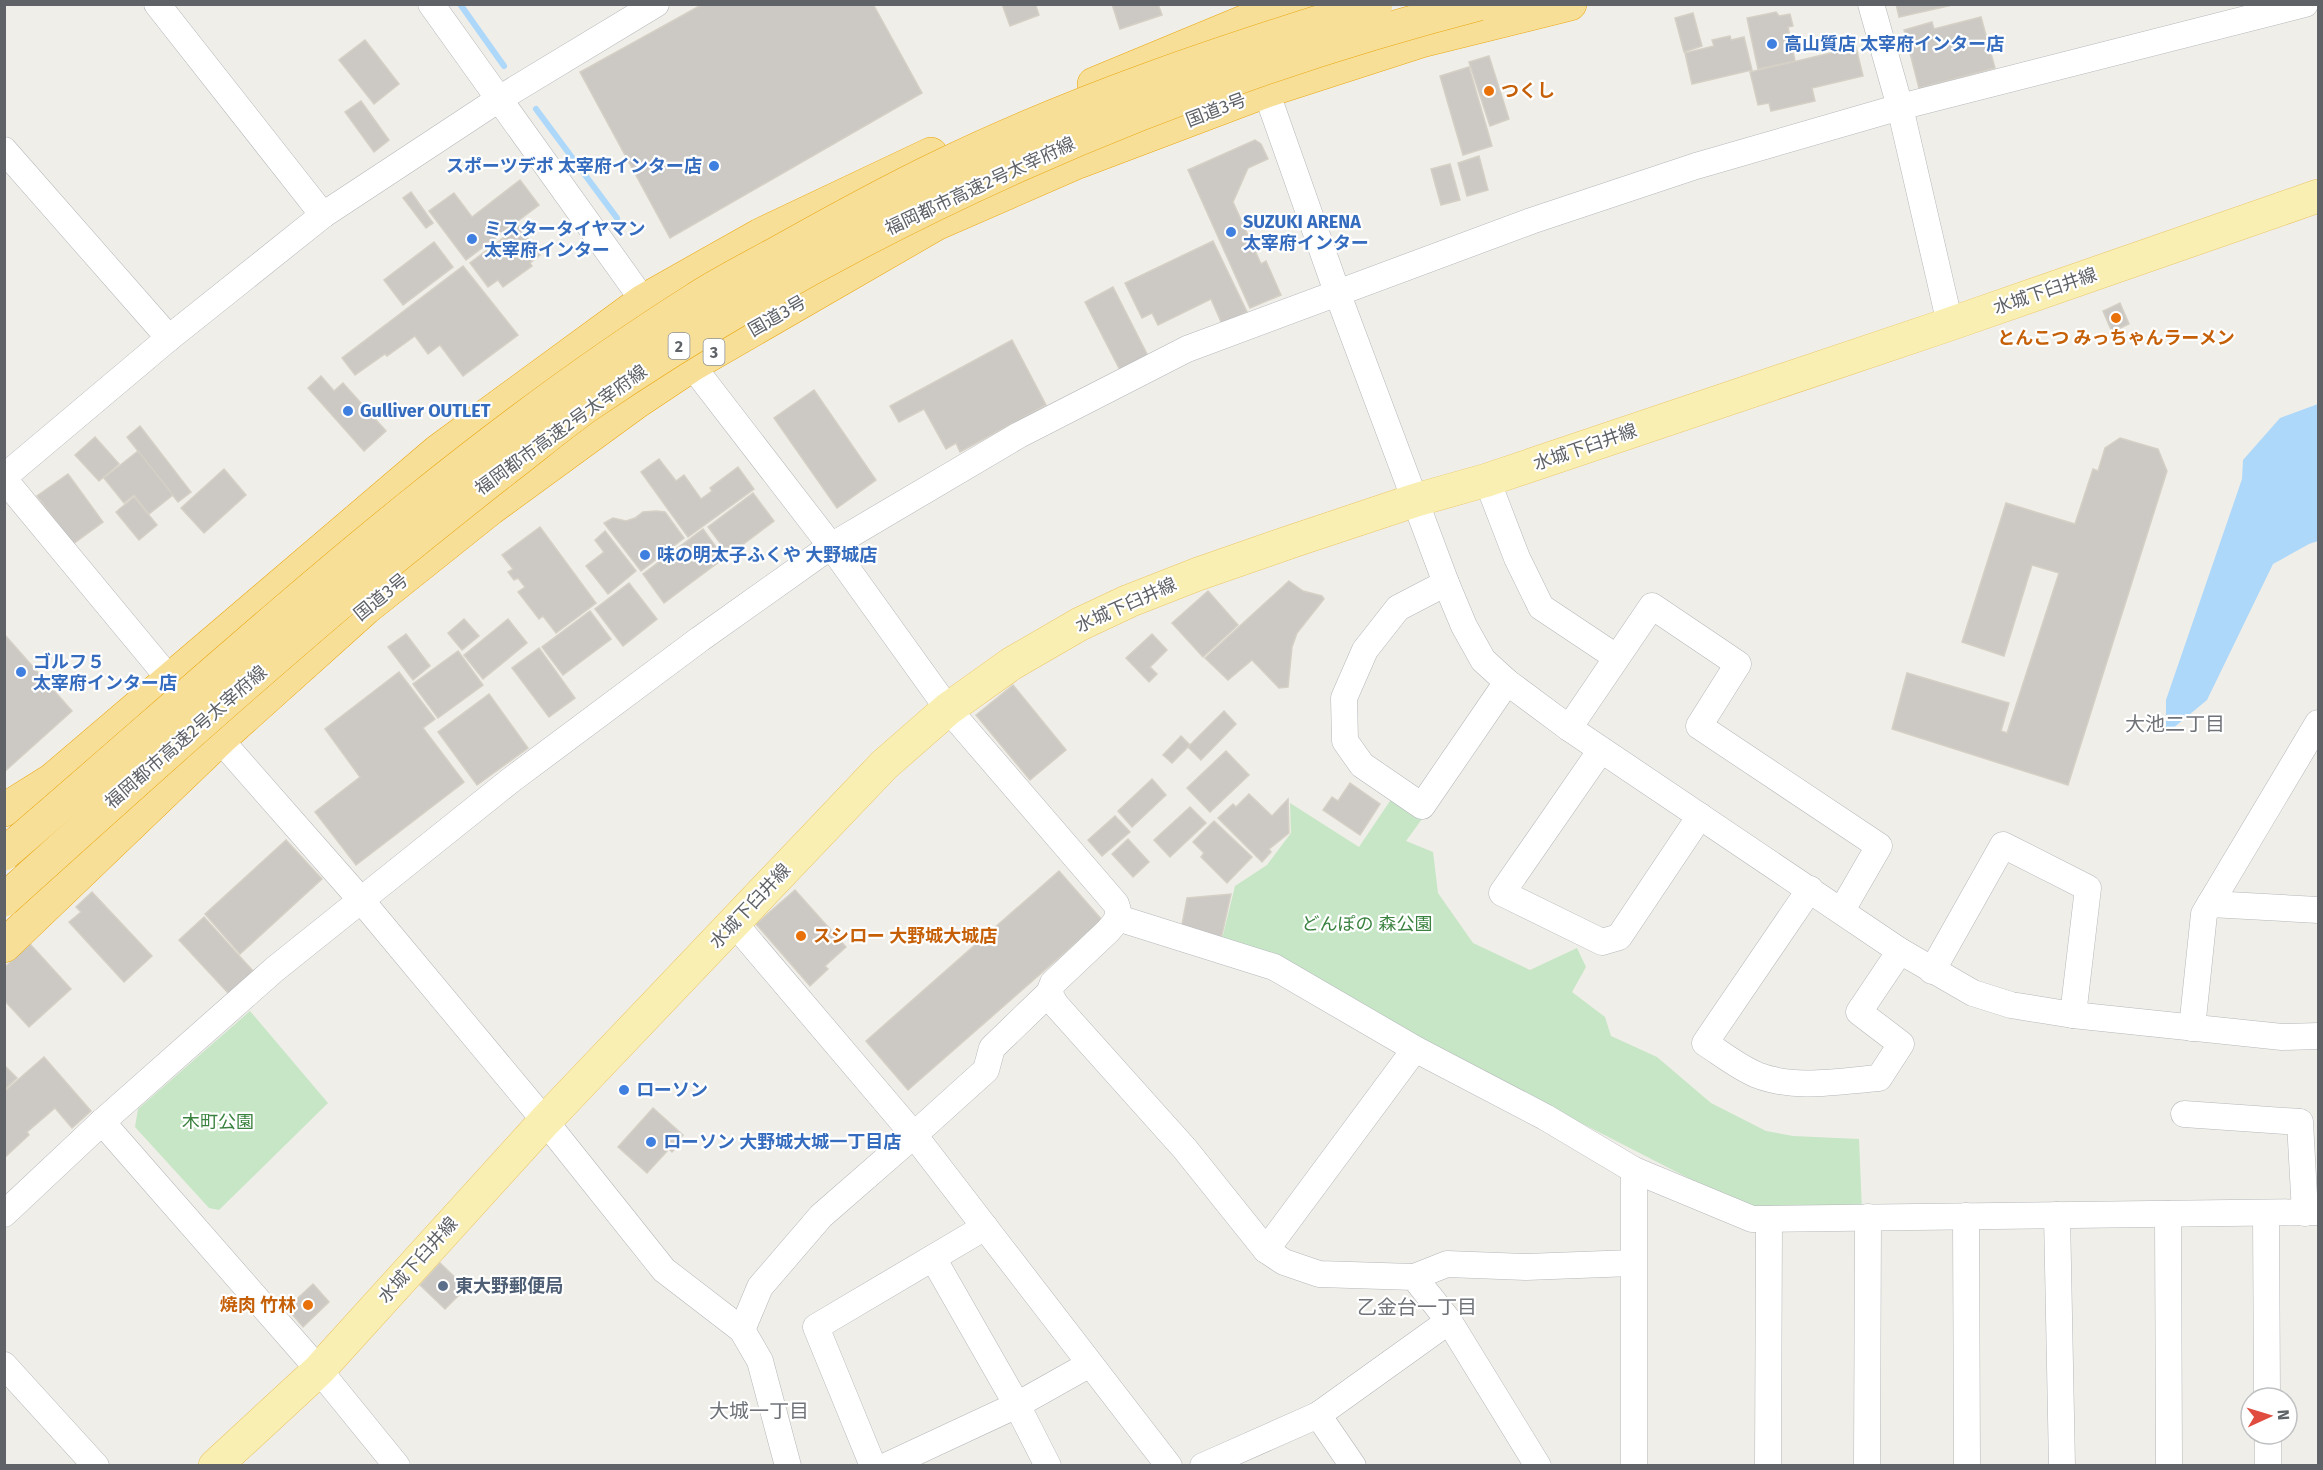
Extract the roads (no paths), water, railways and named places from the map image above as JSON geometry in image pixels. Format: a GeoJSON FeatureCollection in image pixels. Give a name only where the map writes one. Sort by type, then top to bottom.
{"type":"FeatureCollection","features":[{"type":"Feature","properties":{"kind":"highway"},"geometry":{"type":"LineString","coordinates":[[4,821],[438,451],[643,301],[760,235],[896,170],[1243,13],[1298,4]]}},
{"type":"Feature","properties":{"kind":"highway","name":"福岡都市高速2号太宰府線"},"geometry":{"type":"LineString","coordinates":[[4,854],[280,614],[423,496],[556,393],[696,298],[823,227],[938,167],[1041,121],[1250,43],[1376,4]]}},
{"type":"Feature","properties":{"kind":"highway","name":"福岡都市高速2号太宰府線"},"geometry":{"type":"LineString","coordinates":[[4,900],[305,632],[438,521],[583,409],[713,324],[836,255],[1052,150],[1260,71],[1419,20],[1479,4]]}},
{"type":"Feature","properties":{"kind":"highway","name":"国道3号"},"geometry":{"type":"LineString","coordinates":[[4,946],[220,739],[366,608],[490,509],[638,401],[692,365],[936,224],[1078,162],[1266,91],[1421,41],[1570,4]]}},
{"type":"Feature","properties":{"kind":"highway"},"geometry":{"type":"LineString","coordinates":[[4,810],[52,780]]}},
{"type":"Feature","properties":{"kind":"main road","name":"水城下臼井線"},"geometry":{"type":"LineString","coordinates":[[215,1466],[319,1370],[545,1121],[884,765],[948,709],[1011,664],[1080,624],[1209,570],[1416,500],[1487,480],[1950,324],[2319,196]]}},
{"type":"Feature","properties":{"kind":"street"},"geometry":{"type":"LineString","coordinates":[[157,4],[323,215]]}},
{"type":"Feature","properties":{"kind":"street"},"geometry":{"type":"LineString","coordinates":[[431,4],[643,301],[831,546],[948,709],[1116,904],[1118,918],[1108,931],[1053,983],[1049,993],[992,1048],[986,1070],[821,1216],[760,1287],[742,1330]]}},
{"type":"Feature","properties":{"kind":"street"},"geometry":{"type":"LineString","coordinates":[[656,4],[499,99],[323,215],[169,338],[4,478],[170,680],[361,900],[545,1121],[664,1270],[742,1330],[760,1361],[785,1464]]}},
{"type":"Feature","properties":{"kind":"street"},"geometry":{"type":"LineString","coordinates":[[1871,4],[1900,107],[1950,324]]}},
{"type":"Feature","properties":{"kind":"street"},"geometry":{"type":"LineString","coordinates":[[4,1214],[102,1122],[276,969],[511,780],[700,639],[831,546],[1019,435],[1187,349],[1530,221],[1696,166],[1900,107],[2305,4]]}},
{"type":"Feature","properties":{"kind":"street"},"geometry":{"type":"LineString","coordinates":[[1266,91],[1337,292],[1446,583],[1464,626],[1483,660],[1507,682],[1601,750],[1900,951],[1932,971],[1983,996],[2011,1005],[2073,1016],[2282,1037],[2319,1036]]}},
{"type":"Feature","properties":{"kind":"street"},"geometry":{"type":"LineString","coordinates":[[4,150],[169,338]]}},
{"type":"Feature","properties":{"kind":"street"},"geometry":{"type":"LineString","coordinates":[[1487,480],[1517,558],[1541,607],[1616,657]]}},
{"type":"Feature","properties":{"kind":"street"},"geometry":{"type":"LineString","coordinates":[[1446,583],[1398,608],[1365,650],[1344,698],[1345,741],[1362,765],[1422,806],[1507,682]]}},
{"type":"Feature","properties":{"kind":"street"},"geometry":{"type":"LineString","coordinates":[[1569,728],[1652,606],[1738,664],[1700,726],[1879,846],[1842,910]]}},
{"type":"Feature","properties":{"kind":"street"},"geometry":{"type":"LineString","coordinates":[[2192,1028],[2204,914],[2319,723]]}},
{"type":"Feature","properties":{"kind":"street"},"geometry":{"type":"LineString","coordinates":[[1601,750],[1502,893],[1602,942],[1619,937],[1700,816]]}},
{"type":"Feature","properties":{"kind":"street"},"geometry":{"type":"LineString","coordinates":[[1932,971],[2003,845],[2088,888],[2073,1016]]}},
{"type":"Feature","properties":{"kind":"street"},"geometry":{"type":"LineString","coordinates":[[1809,889],[1705,1043],[1743,1068],[1774,1080],[1816,1083],[1879,1078],[1901,1044],[1859,1012],[1900,951]]}},
{"type":"Feature","properties":{"kind":"street"},"geometry":{"type":"LineString","coordinates":[[2210,904],[2319,910]]}},
{"type":"Feature","properties":{"kind":"street"},"geometry":{"type":"LineString","coordinates":[[1118,918],[1274,968],[1634,1170],[1752,1219],[2312,1213],[2300,1122],[2184,1114]]}},
{"type":"Feature","properties":{"kind":"street"},"geometry":{"type":"LineString","coordinates":[[734,922],[914,1136],[1169,1466]]}},
{"type":"Feature","properties":{"kind":"street"},"geometry":{"type":"LineString","coordinates":[[1049,993],[1056,1005],[1185,1149],[1266,1250],[1284,1262],[1319,1274],[1414,1277],[1447,1264],[1526,1267],[1632,1263]]}},
{"type":"Feature","properties":{"kind":"street"},"geometry":{"type":"LineString","coordinates":[[1266,1250],[1415,1049]]}},
{"type":"Feature","properties":{"kind":"street"},"geometry":{"type":"LineString","coordinates":[[102,1122],[319,1370],[397,1466]]}},
{"type":"Feature","properties":{"kind":"street"},"geometry":{"type":"LineString","coordinates":[[1634,1170],[1632,1263],[1634,1466]]}},
{"type":"Feature","properties":{"kind":"street"},"geometry":{"type":"LineString","coordinates":[[2266,1213],[2267,1386]]}},
{"type":"Feature","properties":{"kind":"street"},"geometry":{"type":"LineString","coordinates":[[2168,1214],[2169,1466]]}},
{"type":"Feature","properties":{"kind":"street"},"geometry":{"type":"LineString","coordinates":[[2057,1215],[2062,1466]]}},
{"type":"Feature","properties":{"kind":"street"},"geometry":{"type":"LineString","coordinates":[[1966,1216],[1967,1466]]}},
{"type":"Feature","properties":{"kind":"street"},"geometry":{"type":"LineString","coordinates":[[1867,1466],[1868,1217]]}},
{"type":"Feature","properties":{"kind":"street"},"geometry":{"type":"LineString","coordinates":[[1768,1466],[1769,1219]]}},
{"type":"Feature","properties":{"kind":"street"},"geometry":{"type":"LineString","coordinates":[[873,1466],[816,1328],[984,1227]]}},
{"type":"Feature","properties":{"kind":"street"},"geometry":{"type":"LineString","coordinates":[[933,1258],[1017,1405],[1048,1466]]}},
{"type":"Feature","properties":{"kind":"street"},"geometry":{"type":"LineString","coordinates":[[1414,1277],[1449,1321],[1538,1466]]}},
{"type":"Feature","properties":{"kind":"street"},"geometry":{"type":"LineString","coordinates":[[1203,1466],[1318,1415],[1449,1321]]}},
{"type":"Feature","properties":{"kind":"street"},"geometry":{"type":"LineString","coordinates":[[886,1466],[1017,1405],[1090,1364]]}},
{"type":"Feature","properties":{"kind":"street"},"geometry":{"type":"LineString","coordinates":[[4,1365],[96,1466]]}},
{"type":"Feature","properties":{"kind":"street"},"geometry":{"type":"LineString","coordinates":[[1318,1415],[1353,1466]]}},
{"type":"Feature","properties":{"kind":"street"},"geometry":{"type":"LineString","coordinates":[[2268,1446],[2268,1466]]}},
{"type":"Feature","properties":{"kind":"water"},"geometry":{"type":"Polygon","coordinates":[[[2318,404],[2318,541],[2273,564],[2207,700],[2166,734],[2166,700],[2242,479],[2243,460],[2280,418],[2318,404]]]}},
{"type":"Feature","properties":{"kind":"waterway"},"geometry":{"type":"LineString","coordinates":[[460,4],[504,66]]}},
{"type":"Feature","properties":{"kind":"waterway"},"geometry":{"type":"LineString","coordinates":[[536,109],[617,218]]}},
{"type":"Feature","properties":{"kind":"place","name":"高山質店 太宰府インター店"},"geometry":{"type":"Point","coordinates":[1772,44]}},
{"type":"Feature","properties":{"kind":"place","name":"つくし"},"geometry":{"type":"Point","coordinates":[1489,91]}},
{"type":"Feature","properties":{"kind":"place","name":"スポーツデポ 太宰府インター店"},"geometry":{"type":"Point","coordinates":[714,166]}},
{"type":"Feature","properties":{"kind":"place","name":"SUZUKI ARENA 太宰府インター"},"geometry":{"type":"Point","coordinates":[1231,232]}},
{"type":"Feature","properties":{"kind":"place","name":"ミスタータイヤマン 太宰府インター"},"geometry":{"type":"Point","coordinates":[472,239]}},
{"type":"Feature","properties":{"kind":"place","name":"とんこつ みっちゃんラーメン"},"geometry":{"type":"Point","coordinates":[2116,318]}},
{"type":"Feature","properties":{"kind":"place","name":"Gulliver OUTLET"},"geometry":{"type":"Point","coordinates":[348,411]}},
{"type":"Feature","properties":{"kind":"place","name":"味の明太子ふくや 大野城店"},"geometry":{"type":"Point","coordinates":[645,555]}},
{"type":"Feature","properties":{"kind":"place","name":"ゴルフ５ 太宰府インター店"},"geometry":{"type":"Point","coordinates":[21,672]}},
{"type":"Feature","properties":{"kind":"place","name":"スシロー 大野城大城店"},"geometry":{"type":"Point","coordinates":[801,936]}},
{"type":"Feature","properties":{"kind":"place","name":"ローソン"},"geometry":{"type":"Point","coordinates":[624,1090]}},
{"type":"Feature","properties":{"kind":"place","name":"ローソン 大野城大城一丁目店"},"geometry":{"type":"Point","coordinates":[651,1142]}},
{"type":"Feature","properties":{"kind":"place","name":"東大野郵便局"},"geometry":{"type":"Point","coordinates":[443,1286]}},
{"type":"Feature","properties":{"kind":"place","name":"焼肉 竹林"},"geometry":{"type":"Point","coordinates":[308,1305]}},
{"type":"Feature","properties":{"kind":"district","name":"大池二丁目"},"geometry":{"type":"Point","coordinates":[2175,724]}},
{"type":"Feature","properties":{"kind":"district","name":"乙金台一丁目"},"geometry":{"type":"Point","coordinates":[1417,1307]}},
{"type":"Feature","properties":{"kind":"district","name":"大城一丁目"},"geometry":{"type":"Point","coordinates":[759,1411]}},
{"type":"Feature","properties":{"kind":"park label","name":"どんぽの 森公園"},"geometry":{"type":"Point","coordinates":[1367,924]}},
{"type":"Feature","properties":{"kind":"park label","name":"木町公園"},"geometry":{"type":"Point","coordinates":[218,1122]}}]}
